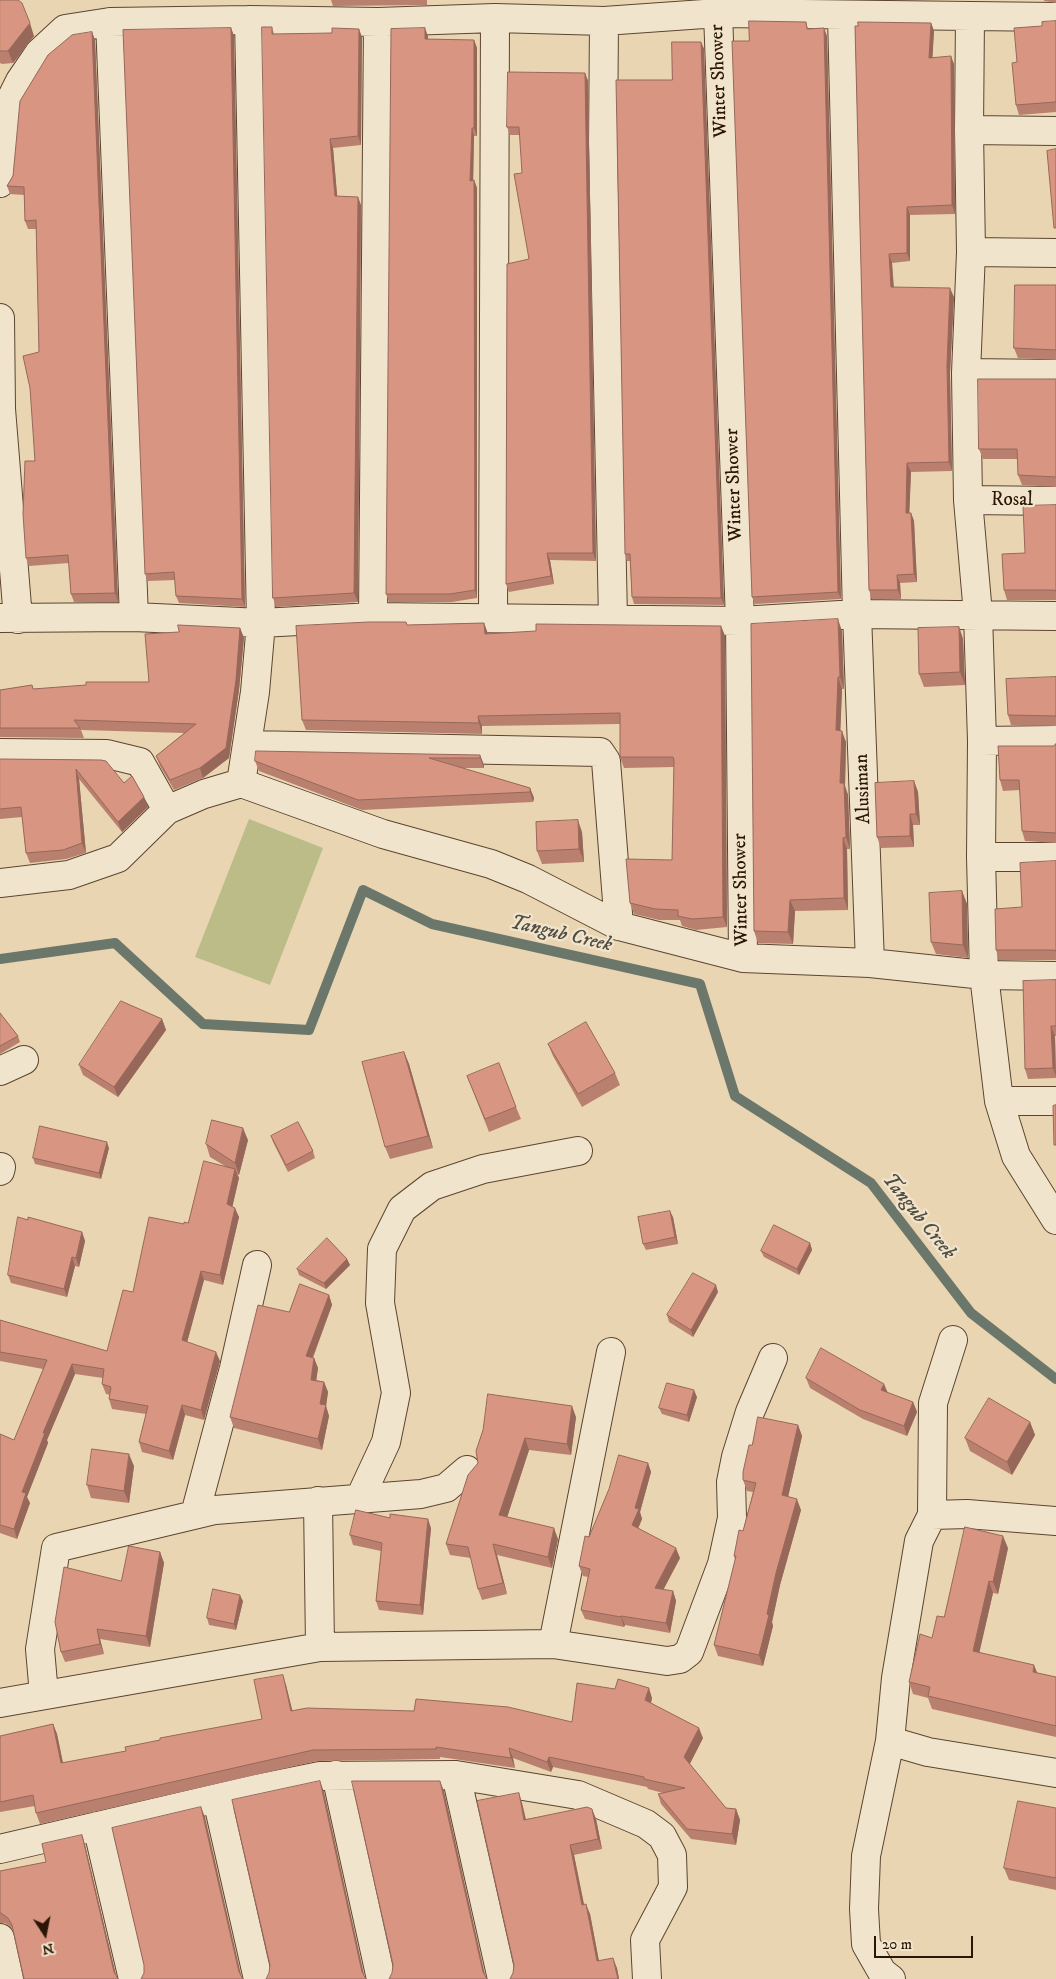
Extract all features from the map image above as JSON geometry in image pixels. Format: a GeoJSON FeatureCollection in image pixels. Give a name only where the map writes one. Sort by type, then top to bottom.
{"type":"FeatureCollection","features":[{"type":"Feature","properties":{"kind":"street"},"geometry":{"type":"LineString","coordinates":[[0,184],[6,109],[20,81],[39,53],[65,29],[110,22],[250,20],[378,22],[495,18],[604,21],[718,13],[842,16],[1056,17]]}},
{"type":"Feature","properties":{"kind":"street","name":"Winter Shower"},"geometry":{"type":"LineString","coordinates":[[718,13],[740,621],[743,958]]}},
{"type":"Feature","properties":{"kind":"street","name":"Alusiman"},"geometry":{"type":"LineString","coordinates":[[842,16],[857,614],[870,963]]}},
{"type":"Feature","properties":{"kind":"street"},"geometry":{"type":"LineString","coordinates":[[970,16],[968,130],[971,252],[966,373],[968,500],[978,614],[982,741],[981,857],[984,975],[999,1101],[1016,1156],[1056,1220]]}},
{"type":"Feature","properties":{"kind":"street"},"geometry":{"type":"LineString","coordinates":[[493,618],[495,18]]}},
{"type":"Feature","properties":{"kind":"street"},"geometry":{"type":"LineString","coordinates":[[241,783],[249,745],[261,623],[250,20]]}},
{"type":"Feature","properties":{"kind":"street"},"geometry":{"type":"LineString","coordinates":[[604,21],[602,147],[613,619]]}},
{"type":"Feature","properties":{"kind":"street"},"geometry":{"type":"LineString","coordinates":[[110,22],[134,617]]}},
{"type":"Feature","properties":{"kind":"street"},"geometry":{"type":"LineString","coordinates":[[373,617],[378,22]]}},
{"type":"Feature","properties":{"kind":"street"},"geometry":{"type":"LineString","coordinates":[[968,130],[1056,131]]}},
{"type":"Feature","properties":{"kind":"street"},"geometry":{"type":"LineString","coordinates":[[971,252],[1056,253]]}},
{"type":"Feature","properties":{"kind":"street"},"geometry":{"type":"LineString","coordinates":[[0,318],[0,410],[9,618],[134,617],[261,623],[373,617],[740,621],[857,614],[1056,616]]}},
{"type":"Feature","properties":{"kind":"street"},"geometry":{"type":"LineString","coordinates":[[966,373],[1056,374]]}},
{"type":"Feature","properties":{"kind":"street","name":"Rosal"},"geometry":{"type":"LineString","coordinates":[[968,500],[1056,501]]}},
{"type":"Feature","properties":{"kind":"street"},"geometry":{"type":"LineString","coordinates":[[982,741],[1056,740]]}},
{"type":"Feature","properties":{"kind":"street"},"geometry":{"type":"LineString","coordinates":[[249,745],[600,752],[606,760],[619,926]]}},
{"type":"Feature","properties":{"kind":"street"},"geometry":{"type":"LineString","coordinates":[[0,753],[106,754],[140,762],[167,810]]}},
{"type":"Feature","properties":{"kind":"street"},"geometry":{"type":"LineString","coordinates":[[1,882],[69,875],[118,858],[167,810],[204,794],[241,783],[383,834],[491,864],[528,879],[619,926],[743,958],[870,963],[984,975],[1056,976]]}},
{"type":"Feature","properties":{"kind":"street"},"geometry":{"type":"LineString","coordinates":[[981,857],[1056,858]]}},
{"type":"Feature","properties":{"kind":"street"},"geometry":{"type":"LineString","coordinates":[[0,1071],[24,1060]]}},
{"type":"Feature","properties":{"kind":"street"},"geometry":{"type":"LineString","coordinates":[[999,1101],[1056,1101]]}},
{"type":"Feature","properties":{"kind":"street"},"geometry":{"type":"LineString","coordinates":[[359,1500],[386,1442],[396,1393],[380,1303],[382,1249],[402,1209],[432,1186],[483,1169],[578,1151]]}},
{"type":"Feature","properties":{"kind":"street"},"geometry":{"type":"LineString","coordinates":[[195,1514],[234,1368],[257,1265]]}},
{"type":"Feature","properties":{"kind":"street"},"geometry":{"type":"LineString","coordinates":[[891,1979],[882,1972],[866,1944],[864,1909],[866,1856],[890,1741],[896,1678],[919,1541],[932,1515],[932,1403],[953,1340]]}},
{"type":"Feature","properties":{"kind":"street"},"geometry":{"type":"LineString","coordinates":[[553,1644],[611,1352]]}},
{"type":"Feature","properties":{"kind":"street"},"geometry":{"type":"LineString","coordinates":[[0,1703],[320,1647],[553,1644],[667,1660],[680,1659],[689,1652],[722,1564],[732,1518],[731,1482],[736,1458],[750,1412],[773,1358]]}},
{"type":"Feature","properties":{"kind":"street"},"geometry":{"type":"LineString","coordinates":[[44,1695],[40,1649],[56,1548],[215,1510],[421,1494],[446,1488],[467,1470]]}},
{"type":"Feature","properties":{"kind":"street"},"geometry":{"type":"LineString","coordinates":[[318,1501],[320,1647]]}},
{"type":"Feature","properties":{"kind":"street"},"geometry":{"type":"LineString","coordinates":[[932,1515],[967,1514],[1056,1520]]}},
{"type":"Feature","properties":{"kind":"street"},"geometry":{"type":"LineString","coordinates":[[890,1741],[938,1754],[1056,1773]]}},
{"type":"Feature","properties":{"kind":"street"},"geometry":{"type":"LineString","coordinates":[[336,1775],[381,1979]]}},
{"type":"Feature","properties":{"kind":"street"},"geometry":{"type":"LineString","coordinates":[[456,1775],[502,1979]]}},
{"type":"Feature","properties":{"kind":"street"},"geometry":{"type":"LineString","coordinates":[[0,1849],[320,1776],[456,1775],[578,1795],[646,1824],[662,1836],[672,1855],[673,1887],[645,1940],[647,1979]]}},
{"type":"Feature","properties":{"kind":"street"},"geometry":{"type":"LineString","coordinates":[[217,1798],[258,1979]]}},
{"type":"Feature","properties":{"kind":"street"},"geometry":{"type":"LineString","coordinates":[[97,1826],[132,1979]]}},
{"type":"Feature","properties":{"kind":"street"},"geometry":{"type":"LineString","coordinates":[[0,1938],[9,1979]]}},
{"type":"Feature","properties":{"kind":"green space"},"geometry":{"type":"Polygon","coordinates":[[[249,819],[323,848],[270,985],[195,957],[249,819]]]}},
{"type":"Feature","properties":{"kind":"building"},"geometry":{"type":"Polygon","coordinates":[[[0,0],[18,0],[22,3],[30,23],[8,51],[0,51],[0,0]]]}},
{"type":"Feature","properties":{"kind":"building"},"geometry":{"type":"Polygon","coordinates":[[[749,21],[806,22],[807,29],[824,28],[838,592],[752,597],[732,41],[749,41],[749,21]]]}},
{"type":"Feature","properties":{"kind":"building"},"geometry":{"type":"Polygon","coordinates":[[[1056,21],[1056,102],[1016,105],[1012,63],[1017,62],[1014,28],[1042,26],[1042,22],[1056,21]]]}},
{"type":"Feature","properties":{"kind":"building"},"geometry":{"type":"Polygon","coordinates":[[[858,22],[931,23],[929,58],[951,56],[952,205],[907,207],[907,253],[889,254],[891,287],[950,288],[947,365],[949,462],[907,463],[906,513],[911,513],[914,574],[897,575],[898,590],[869,590],[855,26],[858,26],[858,22]]]}},
{"type":"Feature","properties":{"kind":"building"},"geometry":{"type":"Polygon","coordinates":[[[262,27],[272,27],[272,34],[332,33],[332,28],[359,29],[358,136],[330,139],[335,196],[358,197],[354,593],[273,598],[262,27]]]}},
{"type":"Feature","properties":{"kind":"building"},"geometry":{"type":"Polygon","coordinates":[[[231,28],[242,599],[176,596],[174,572],[145,574],[123,30],[231,28]]]}},
{"type":"Feature","properties":{"kind":"building"},"geometry":{"type":"Polygon","coordinates":[[[425,28],[425,39],[474,40],[474,128],[472,128],[470,181],[474,180],[475,590],[450,594],[386,594],[391,29],[425,28]]]}},
{"type":"Feature","properties":{"kind":"building"},"geometry":{"type":"Polygon","coordinates":[[[92,32],[115,593],[71,594],[68,555],[26,558],[23,514],[25,461],[35,461],[30,388],[23,356],[39,352],[36,220],[25,221],[24,187],[7,186],[13,176],[20,101],[48,55],[72,35],[92,32]]]}},
{"type":"Feature","properties":{"kind":"building"},"geometry":{"type":"Polygon","coordinates":[[[672,42],[701,42],[721,598],[632,597],[630,554],[625,554],[616,80],[672,80],[672,42]]]}},
{"type":"Feature","properties":{"kind":"building"},"geometry":{"type":"Polygon","coordinates":[[[508,72],[585,73],[593,553],[547,553],[551,576],[506,584],[507,264],[529,259],[514,174],[522,173],[519,127],[507,127],[508,72]]]}},
{"type":"Feature","properties":{"kind":"building"},"geometry":{"type":"Polygon","coordinates":[[[1056,149],[1056,228],[1054,228],[1047,151],[1056,149]]]}},
{"type":"Feature","properties":{"kind":"building"},"geometry":{"type":"Polygon","coordinates":[[[1015,285],[1056,285],[1056,350],[1014,348],[1015,285]]]}},
{"type":"Feature","properties":{"kind":"building"},"geometry":{"type":"Polygon","coordinates":[[[978,379],[1056,379],[1056,477],[1018,475],[1017,449],[979,449],[978,379]]]}},
{"type":"Feature","properties":{"kind":"building"},"geometry":{"type":"Polygon","coordinates":[[[1056,505],[1056,591],[1004,590],[1002,554],[1025,553],[1023,506],[1056,505]]]}},
{"type":"Feature","properties":{"kind":"building"},"geometry":{"type":"Polygon","coordinates":[[[838,619],[840,677],[838,677],[836,730],[842,731],[840,783],[844,783],[846,837],[843,838],[844,898],[790,900],[788,932],[754,931],[751,624],[838,619]]]}},
{"type":"Feature","properties":{"kind":"building"},"geometry":{"type":"Polygon","coordinates":[[[406,622],[407,625],[484,623],[485,634],[536,631],[536,624],[721,626],[723,917],[692,919],[678,916],[678,910],[655,909],[630,903],[626,859],[672,860],[674,760],[673,757],[620,757],[620,713],[478,716],[479,723],[302,720],[296,626],[406,622]]]}},
{"type":"Feature","properties":{"kind":"building"},"geometry":{"type":"Polygon","coordinates":[[[178,625],[240,628],[236,680],[226,748],[200,768],[170,780],[156,756],[196,724],[74,720],[80,728],[0,728],[0,690],[32,685],[33,689],[86,685],[86,682],[149,682],[145,634],[179,632],[178,625]]]}},
{"type":"Feature","properties":{"kind":"building"},"geometry":{"type":"Polygon","coordinates":[[[959,627],[960,672],[919,674],[918,628],[959,627]]]}},
{"type":"Feature","properties":{"kind":"building"},"geometry":{"type":"Polygon","coordinates":[[[1056,677],[1056,716],[1008,715],[1006,679],[1056,677]]]}},
{"type":"Feature","properties":{"kind":"building"},"geometry":{"type":"Polygon","coordinates":[[[1056,744],[1056,833],[1022,831],[1019,780],[1000,780],[998,746],[1053,746],[1056,744]]]}},
{"type":"Feature","properties":{"kind":"building"},"geometry":{"type":"Polygon","coordinates":[[[256,751],[480,755],[480,758],[429,758],[530,788],[530,792],[358,800],[255,761],[256,751]]]}},
{"type":"Feature","properties":{"kind":"building"},"geometry":{"type":"Polygon","coordinates":[[[0,759],[106,761],[124,783],[132,776],[144,797],[118,822],[76,769],[82,843],[63,850],[26,853],[21,807],[0,809],[0,759]]]}},
{"type":"Feature","properties":{"kind":"building"},"geometry":{"type":"Polygon","coordinates":[[[914,781],[916,814],[910,814],[910,836],[877,837],[875,783],[914,781]]]}},
{"type":"Feature","properties":{"kind":"building"},"geometry":{"type":"Polygon","coordinates":[[[578,820],[579,849],[537,851],[536,822],[578,820]]]}},
{"type":"Feature","properties":{"kind":"building"},"geometry":{"type":"Polygon","coordinates":[[[1056,861],[1056,951],[996,950],[995,909],[1022,907],[1020,863],[1056,861]]]}},
{"type":"Feature","properties":{"kind":"building"},"geometry":{"type":"Polygon","coordinates":[[[962,891],[963,945],[931,942],[929,893],[962,891]]]}},
{"type":"Feature","properties":{"kind":"building"},"geometry":{"type":"Polygon","coordinates":[[[1056,980],[1056,1026],[1051,1026],[1053,1068],[1025,1069],[1023,981],[1056,980]]]}},
{"type":"Feature","properties":{"kind":"building"},"geometry":{"type":"Polygon","coordinates":[[[121,1001],[162,1019],[114,1087],[79,1065],[121,1001]]]}},
{"type":"Feature","properties":{"kind":"building"},"geometry":{"type":"Polygon","coordinates":[[[0,1013],[18,1036],[0,1046],[0,1013]]]}},
{"type":"Feature","properties":{"kind":"building"},"geometry":{"type":"Polygon","coordinates":[[[586,1022],[615,1073],[578,1094],[548,1044],[586,1022]]]}},
{"type":"Feature","properties":{"kind":"building"},"geometry":{"type":"Polygon","coordinates":[[[404,1052],[428,1136],[385,1147],[362,1062],[404,1052]]]}},
{"type":"Feature","properties":{"kind":"building"},"geometry":{"type":"Polygon","coordinates":[[[499,1063],[516,1107],[485,1119],[467,1076],[499,1063]]]}},
{"type":"Feature","properties":{"kind":"building"},"geometry":{"type":"Polygon","coordinates":[[[1056,1105],[1056,1145],[1054,1145],[1053,1106],[1056,1105]]]}},
{"type":"Feature","properties":{"kind":"building"},"geometry":{"type":"Polygon","coordinates":[[[212,1120],[243,1128],[235,1163],[206,1144],[212,1120]]]}},
{"type":"Feature","properties":{"kind":"building"},"geometry":{"type":"Polygon","coordinates":[[[298,1122],[313,1151],[286,1165],[271,1136],[298,1122]]]}},
{"type":"Feature","properties":{"kind":"building"},"geometry":{"type":"Polygon","coordinates":[[[40,1126],[107,1142],[99,1173],[33,1158],[40,1126]]]}},
{"type":"Feature","properties":{"kind":"building"},"geometry":{"type":"Polygon","coordinates":[[[204,1161],[235,1169],[227,1204],[235,1208],[220,1275],[201,1271],[182,1340],[216,1352],[201,1410],[182,1405],[169,1451],[139,1442],[148,1406],[109,1399],[111,1387],[102,1384],[104,1369],[72,1364],[43,1433],[45,1433],[22,1492],[26,1493],[14,1529],[0,1525],[0,1434],[14,1440],[47,1360],[0,1352],[0,1320],[107,1351],[123,1290],[133,1292],[149,1217],[184,1224],[184,1222],[188,1223],[204,1161]]]}},
{"type":"Feature","properties":{"kind":"building"},"geometry":{"type":"Polygon","coordinates":[[[670,1211],[675,1237],[643,1244],[638,1217],[670,1211]]]}},
{"type":"Feature","properties":{"kind":"building"},"geometry":{"type":"Polygon","coordinates":[[[18,1217],[28,1220],[28,1217],[82,1232],[76,1258],[72,1257],[64,1289],[8,1275],[18,1217]]]}},
{"type":"Feature","properties":{"kind":"building"},"geometry":{"type":"Polygon","coordinates":[[[774,1225],[810,1243],[797,1269],[761,1251],[774,1225]]]}},
{"type":"Feature","properties":{"kind":"building"},"geometry":{"type":"Polygon","coordinates":[[[327,1238],[347,1259],[324,1283],[297,1269],[327,1238]]]}},
{"type":"Feature","properties":{"kind":"building"},"geometry":{"type":"Polygon","coordinates":[[[693,1273],[716,1285],[691,1330],[667,1315],[693,1273]]]}},
{"type":"Feature","properties":{"kind":"building"},"geometry":{"type":"Polygon","coordinates":[[[300,1284],[329,1295],[306,1356],[314,1358],[311,1380],[324,1382],[320,1404],[326,1405],[318,1439],[230,1417],[258,1305],[289,1312],[300,1284]]]}},
{"type":"Feature","properties":{"kind":"building"},"geometry":{"type":"Polygon","coordinates":[[[821,1348],[884,1384],[881,1390],[913,1402],[904,1426],[860,1410],[806,1378],[821,1348]]]}},
{"type":"Feature","properties":{"kind":"building"},"geometry":{"type":"Polygon","coordinates":[[[667,1383],[694,1390],[687,1415],[659,1408],[667,1383]]]}},
{"type":"Feature","properties":{"kind":"building"},"geometry":{"type":"Polygon","coordinates":[[[488,1394],[572,1406],[567,1444],[525,1438],[499,1515],[554,1528],[548,1557],[493,1544],[503,1583],[478,1589],[468,1547],[446,1544],[468,1475],[478,1463],[476,1451],[483,1430],[488,1394]]]}},
{"type":"Feature","properties":{"kind":"building"},"geometry":{"type":"Polygon","coordinates":[[[989,1398],[1030,1422],[1007,1462],[965,1438],[989,1398]]]}},
{"type":"Feature","properties":{"kind":"building"},"geometry":{"type":"Polygon","coordinates":[[[758,1417],[798,1425],[782,1495],[797,1499],[776,1573],[767,1614],[769,1615],[759,1655],[714,1645],[736,1556],[734,1556],[739,1530],[743,1531],[756,1483],[743,1480],[743,1472],[749,1445],[752,1445],[758,1417]]]}},
{"type":"Feature","properties":{"kind":"building"},"geometry":{"type":"Polygon","coordinates":[[[92,1449],[129,1454],[124,1491],[87,1485],[92,1449]]]}},
{"type":"Feature","properties":{"kind":"building"},"geometry":{"type":"Polygon","coordinates":[[[619,1455],[648,1463],[635,1508],[639,1509],[632,1525],[676,1548],[655,1588],[673,1591],[666,1623],[581,1610],[590,1569],[579,1566],[585,1536],[589,1537],[609,1489],[619,1455]]]}},
{"type":"Feature","properties":{"kind":"building"},"geometry":{"type":"Polygon","coordinates":[[[356,1510],[390,1518],[390,1514],[428,1519],[420,1605],[376,1601],[382,1543],[350,1535],[356,1510]]]}},
{"type":"Feature","properties":{"kind":"building"},"geometry":{"type":"Polygon","coordinates":[[[965,1527],[1003,1536],[993,1582],[989,1581],[973,1651],[1034,1665],[1033,1672],[1056,1677],[1056,1726],[928,1696],[930,1687],[909,1682],[920,1634],[932,1638],[937,1616],[944,1617],[965,1527]]]}},
{"type":"Feature","properties":{"kind":"building"},"geometry":{"type":"Polygon","coordinates":[[[129,1546],[160,1552],[146,1636],[97,1629],[100,1644],[61,1652],[55,1622],[64,1567],[121,1581],[129,1546]]]}},
{"type":"Feature","properties":{"kind":"building"},"geometry":{"type":"Polygon","coordinates":[[[213,1589],[240,1595],[234,1624],[207,1618],[213,1589]]]}},
{"type":"Feature","properties":{"kind":"building"},"geometry":{"type":"Polygon","coordinates":[[[283,1675],[291,1711],[307,1708],[414,1711],[416,1699],[508,1707],[572,1722],[577,1683],[615,1689],[618,1679],[649,1688],[645,1700],[699,1728],[684,1757],[726,1808],[736,1809],[732,1834],[687,1829],[658,1794],[685,1788],[644,1779],[644,1777],[549,1757],[547,1762],[509,1748],[511,1758],[436,1747],[436,1749],[313,1750],[36,1813],[33,1795],[0,1802],[0,1736],[53,1724],[61,1763],[126,1751],[125,1747],[160,1740],[160,1738],[262,1719],[254,1680],[283,1675]]]}},
{"type":"Feature","properties":{"kind":"building"},"geometry":{"type":"Polygon","coordinates":[[[320,1781],[362,1972],[366,1979],[266,1979],[270,1965],[232,1800],[320,1781]]]}},
{"type":"Feature","properties":{"kind":"building"},"geometry":{"type":"Polygon","coordinates":[[[352,1781],[440,1781],[483,1972],[487,1979],[389,1979],[393,1965],[352,1781]]]}},
{"type":"Feature","properties":{"kind":"building"},"geometry":{"type":"Polygon","coordinates":[[[519,1793],[524,1820],[587,1807],[592,1809],[598,1839],[570,1845],[582,1905],[586,1904],[597,1961],[613,1958],[618,1979],[510,1979],[514,1965],[477,1801],[519,1793]]]}},
{"type":"Feature","properties":{"kind":"building"},"geometry":{"type":"Polygon","coordinates":[[[1018,1801],[1056,1808],[1056,1878],[1004,1868],[1018,1801]]]}},
{"type":"Feature","properties":{"kind":"building"},"geometry":{"type":"Polygon","coordinates":[[[201,1807],[239,1972],[243,1979],[141,1979],[144,1973],[144,1965],[112,1828],[201,1807]]]}},
{"type":"Feature","properties":{"kind":"building"},"geometry":{"type":"Polygon","coordinates":[[[82,1835],[114,1972],[118,1979],[24,1979],[12,1925],[8,1918],[0,1913],[0,1871],[46,1862],[42,1844],[82,1835]]]}},
{"type":"Feature","properties":{"kind":"waterway","name":"Tangub Creek"},"geometry":{"type":"LineString","coordinates":[[0,959],[115,943],[203,1024],[309,1030],[363,890],[432,924],[700,984],[735,1096],[871,1183],[971,1313],[1056,1379]]}}]}
